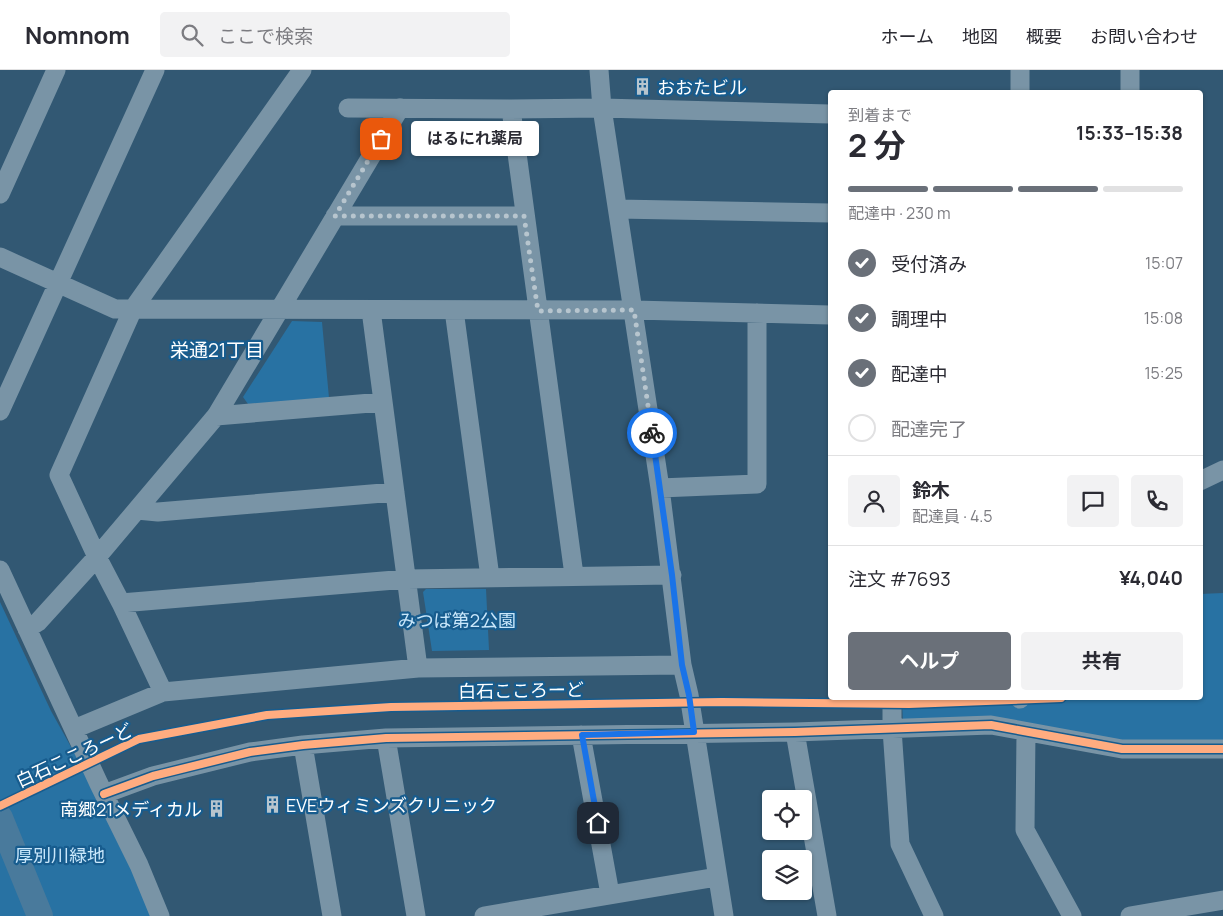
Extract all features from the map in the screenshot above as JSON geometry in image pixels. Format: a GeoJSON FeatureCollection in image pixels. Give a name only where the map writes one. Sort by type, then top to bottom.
{"type":"FeatureCollection","features":[{"type":"Feature","properties":{"kind":"street"},"geometry":{"type":"LineString","coordinates":[[0,194],[56,70]]}},
{"type":"Feature","properties":{"kind":"street"},"geometry":{"type":"LineString","coordinates":[[0,411],[155,70]]}},
{"type":"Feature","properties":{"kind":"street"},"geometry":{"type":"LineString","coordinates":[[163,692],[121,603],[96,557],[59,475],[133,309],[302,70]]}},
{"type":"Feature","properties":{"kind":"street"},"geometry":{"type":"LineString","coordinates":[[599,70],[602,108],[660,488],[682,665],[690,702],[724,916]]}},
{"type":"Feature","properties":{"kind":"street"},"geometry":{"type":"LineString","coordinates":[[1020,70],[1020,90]]}},
{"type":"Feature","properties":{"kind":"street"},"geometry":{"type":"LineString","coordinates":[[1130,70],[1130,90]]}},
{"type":"Feature","properties":{"kind":"street"},"geometry":{"type":"LineString","coordinates":[[348,108],[602,108],[828,114]]}},
{"type":"Feature","properties":{"kind":"street"},"geometry":{"type":"LineString","coordinates":[[27,629],[38,622],[96,557],[216,416],[400,108]]}},
{"type":"Feature","properties":{"kind":"street"},"geometry":{"type":"LineString","coordinates":[[511,109],[574,576]]}},
{"type":"Feature","properties":{"kind":"street"},"geometry":{"type":"LineString","coordinates":[[618,209],[828,214]]}},
{"type":"Feature","properties":{"kind":"street"},"geometry":{"type":"LineString","coordinates":[[335,216],[524,216]]}},
{"type":"Feature","properties":{"kind":"street"},"geometry":{"type":"LineString","coordinates":[[0,257],[115,309],[634,310],[828,314]]}},
{"type":"Feature","properties":{"kind":"street"},"geometry":{"type":"LineString","coordinates":[[371,310],[418,668]]}},
{"type":"Feature","properties":{"kind":"street"},"geometry":{"type":"LineString","coordinates":[[454,310],[490,577]]}},
{"type":"Feature","properties":{"kind":"street"},"geometry":{"type":"LineString","coordinates":[[660,488],[757,484],[757,313]]}},
{"type":"Feature","properties":{"kind":"street"},"geometry":{"type":"LineString","coordinates":[[216,416],[383,402]]}},
{"type":"Feature","properties":{"kind":"street"},"geometry":{"type":"LineString","coordinates":[[1203,480],[1223,470]]}},
{"type":"Feature","properties":{"kind":"street"},"geometry":{"type":"LineString","coordinates":[[137,510],[158,512],[395,492]]}},
{"type":"Feature","properties":{"kind":"street"},"geometry":{"type":"LineString","coordinates":[[0,570],[139,865],[160,916]]}},
{"type":"Feature","properties":{"kind":"street"},"geometry":{"type":"LineString","coordinates":[[121,603],[407,579],[672,575]]}},
{"type":"Feature","properties":{"kind":"street"},"geometry":{"type":"LineString","coordinates":[[74,729],[163,692],[418,668],[682,665]]}},
{"type":"Feature","properties":{"kind":"street"},"geometry":{"type":"LineString","coordinates":[[892,700],[892,729],[900,844],[934,916]]}},
{"type":"Feature","properties":{"kind":"street"},"geometry":{"type":"LineString","coordinates":[[104,794],[153,776],[250,752],[303,745],[386,738],[795,732],[991,725],[1122,749],[1223,749]]}},
{"type":"Feature","properties":{"kind":"street"},"geometry":{"type":"LineString","coordinates":[[795,732],[827,916]]}},
{"type":"Feature","properties":{"kind":"street"},"geometry":{"type":"LineString","coordinates":[[1026,732],[1025,830],[1072,916]]}},
{"type":"Feature","properties":{"kind":"street"},"geometry":{"type":"LineString","coordinates":[[582,735],[610,894]]}},
{"type":"Feature","properties":{"kind":"street"},"geometry":{"type":"LineString","coordinates":[[386,738],[416,916]]}},
{"type":"Feature","properties":{"kind":"street"},"geometry":{"type":"LineString","coordinates":[[303,745],[332,916]]}},
{"type":"Feature","properties":{"kind":"street"},"geometry":{"type":"LineString","coordinates":[[484,916],[717,877]]}},
{"type":"Feature","properties":{"kind":"street"},"geometry":{"type":"LineString","coordinates":[[1130,916],[1223,900]]}},
{"type":"Feature","properties":{"kind":"green space"},"geometry":{"type":"Polygon","coordinates":[[[292,321],[322,322],[329,398],[326,400],[248,404],[243,397],[292,321]]]}},
{"type":"Feature","properties":{"kind":"green space","name":"みつば第2公園"},"geometry":{"type":"Polygon","coordinates":[[[426,589],[486,589],[489,650],[432,651],[423,592],[426,589]]]}},
{"type":"Feature","properties":{"kind":"green space"},"geometry":{"type":"Polygon","coordinates":[[[1223,593],[1223,743],[1123,743],[903,726],[902,700],[1203,700],[1203,594],[1223,593]]]}},
{"type":"Feature","properties":{"kind":"green space","name":"厚別川緑地"},"geometry":{"type":"Polygon","coordinates":[[[0,602],[51,711],[109,815],[151,916],[0,916],[0,602]]]}},
{"type":"Feature","properties":{"kind":"waterway"},"geometry":{"type":"LineString","coordinates":[[0,818],[40,916]]}},
{"type":"Feature","properties":{"kind":"cycle path","name":"白石こころーど"},"geometry":{"type":"LineString","coordinates":[[0,806],[139,739],[267,715],[391,707],[722,702],[909,704],[1010,700]]}},
{"type":"Feature","properties":{"kind":"cycle path"},"geometry":{"type":"LineString","coordinates":[[104,794],[153,776],[250,752],[303,745],[386,738],[795,732],[991,725],[1122,749],[1223,749]]}},
{"type":"Feature","properties":{"kind":"way so far"},"geometry":{"type":"LineString","coordinates":[[381,139],[335,216],[524,216],[538,311],[634,310],[652,433]]}},
{"type":"Feature","properties":{"kind":"place","name":"おおたビル"},"geometry":{"type":"Point","coordinates":[643,87]}},
{"type":"Feature","properties":{"kind":"place","name":"はるにれ薬局"},"geometry":{"type":"Point","coordinates":[381,139]}},
{"type":"Feature","properties":{"kind":"place","name":"EVEウィミンズクリニック"},"geometry":{"type":"Point","coordinates":[272,805]}},
{"type":"Feature","properties":{"kind":"place","name":"南郷21メディカル"},"geometry":{"type":"Point","coordinates":[216,809]}},
{"type":"Feature","properties":{"kind":"district","name":"栄通21丁目"},"geometry":{"type":"Point","coordinates":[217,350]}},
{"type":"Feature","properties":{"kind":"route"},"geometry":{"type":"LineString","coordinates":[[598,823],[582,735],[694,732],[689,695],[682,665],[672,575],[652,433]]}}]}
